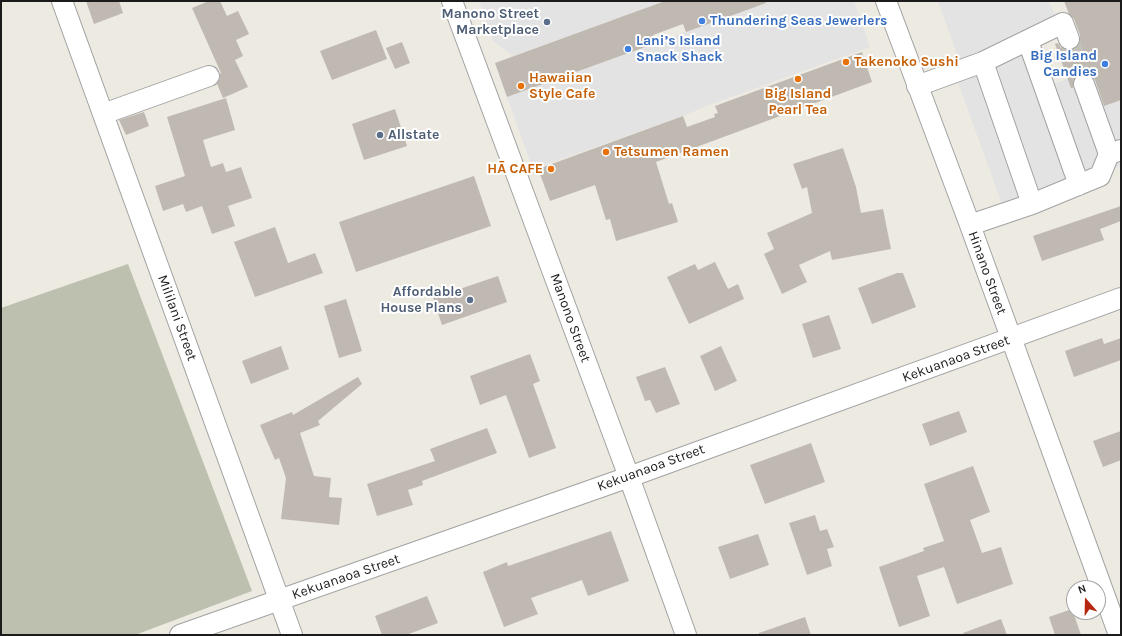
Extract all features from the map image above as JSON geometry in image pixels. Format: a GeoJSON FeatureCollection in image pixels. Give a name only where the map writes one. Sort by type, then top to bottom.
{"type":"FeatureCollection","features":[{"type":"Feature","properties":{"kind":"street","name":"Mililani Street"},"geometry":{"type":"LineString","coordinates":[[62,1],[292,635]]}},
{"type":"Feature","properties":{"kind":"street","name":"Manono Street"},"geometry":{"type":"LineString","coordinates":[[452,1],[629,477],[686,635]]}},
{"type":"Feature","properties":{"kind":"street","name":"Hinano Street"},"geometry":{"type":"LineString","coordinates":[[886,1],[970,225],[1119,635]]}},
{"type":"Feature","properties":{"kind":"street"},"geometry":{"type":"LineString","coordinates":[[917,86],[983,62],[1063,23],[1069,39]]}},
{"type":"Feature","properties":{"kind":"street"},"geometry":{"type":"LineString","coordinates":[[1028,41],[1079,185]]}},
{"type":"Feature","properties":{"kind":"street"},"geometry":{"type":"LineString","coordinates":[[983,62],[1032,204]]}},
{"type":"Feature","properties":{"kind":"street"},"geometry":{"type":"LineString","coordinates":[[104,114],[209,76]]}},
{"type":"Feature","properties":{"kind":"street"},"geometry":{"type":"LineString","coordinates":[[970,225],[1032,204],[1100,176],[1115,152],[1084,84]]}},
{"type":"Feature","properties":{"kind":"street","name":"Kekuanaoa Street"},"geometry":{"type":"LineString","coordinates":[[180,635],[629,477],[1121,298]]}},
{"type":"Feature","properties":{"kind":"shaded area","name":"Manono Street Marketplace"},"geometry":{"type":"Polygon","coordinates":[[[479,1],[659,1],[660,3],[513,56],[493,41],[479,1]]]}},
{"type":"Feature","properties":{"kind":"shaded area"},"geometry":{"type":"Polygon","coordinates":[[[770,1],[854,1],[870,47],[709,105],[683,116],[533,169],[507,97],[770,1]]]}},
{"type":"Feature","properties":{"kind":"shaded area"},"geometry":{"type":"Polygon","coordinates":[[[938,1],[1049,2],[1061,27],[1036,37],[1054,84],[1083,73],[1097,108],[1121,99],[1121,166],[1003,207],[950,60],[958,57],[938,1]]]}},
{"type":"Feature","properties":{"kind":"shaded area"},"geometry":{"type":"Polygon","coordinates":[[[128,264],[252,591],[135,635],[1,635],[1,308],[128,264]]]}},
{"type":"Feature","properties":{"kind":"building"},"geometry":{"type":"Polygon","coordinates":[[[86,1],[119,1],[123,13],[94,24],[86,1]]]}},
{"type":"Feature","properties":{"kind":"building"},"geometry":{"type":"Polygon","coordinates":[[[209,1],[220,1],[227,16],[238,11],[249,34],[236,40],[243,56],[235,60],[248,87],[223,98],[217,84],[221,73],[192,8],[209,1]]]}},
{"type":"Feature","properties":{"kind":"building"},"geometry":{"type":"Polygon","coordinates":[[[665,1],[765,1],[766,3],[686,32],[683,24],[653,35],[656,43],[507,97],[495,63],[665,1]]]}},
{"type":"Feature","properties":{"kind":"building","name":"Big Island Candies"},"geometry":{"type":"Polygon","coordinates":[[[1064,1],[1121,1],[1121,100],[1104,106],[1095,80],[1091,75],[1086,73],[1081,73],[1076,76],[1073,82],[1073,88],[1071,88],[1055,44],[1058,43],[1061,48],[1067,50],[1073,50],[1078,46],[1080,35],[1074,19],[1069,14],[1064,1]]]}},
{"type":"Feature","properties":{"kind":"building"},"geometry":{"type":"Polygon","coordinates":[[[376,30],[387,59],[332,80],[320,51],[376,30]]]}},
{"type":"Feature","properties":{"kind":"building"},"geometry":{"type":"Polygon","coordinates":[[[402,42],[410,63],[395,69],[386,48],[402,42]]]}},
{"type":"Feature","properties":{"kind":"building"},"geometry":{"type":"Polygon","coordinates":[[[862,52],[872,82],[656,162],[669,204],[672,203],[678,222],[616,241],[610,219],[606,220],[595,185],[550,201],[538,169],[683,116],[687,127],[715,117],[714,114],[718,113],[715,106],[862,52]]]}},
{"type":"Feature","properties":{"kind":"building"},"geometry":{"type":"Polygon","coordinates":[[[226,98],[235,130],[203,140],[211,167],[223,163],[226,172],[241,167],[252,198],[228,206],[235,226],[212,234],[202,206],[186,212],[183,204],[163,211],[155,186],[185,176],[167,117],[226,98]]]}},
{"type":"Feature","properties":{"kind":"building","name":"Allstate"},"geometry":{"type":"Polygon","coordinates":[[[395,109],[407,146],[364,160],[352,124],[395,109]]]}},
{"type":"Feature","properties":{"kind":"building"},"geometry":{"type":"Polygon","coordinates":[[[144,112],[149,126],[126,135],[119,120],[144,112]]]}},
{"type":"Feature","properties":{"kind":"building"},"geometry":{"type":"Polygon","coordinates":[[[843,148],[856,187],[861,213],[883,209],[891,249],[832,260],[830,251],[799,265],[807,282],[782,294],[764,254],[774,249],[767,233],[812,213],[807,187],[802,189],[793,164],[843,148]]]}},
{"type":"Feature","properties":{"kind":"building"},"geometry":{"type":"Polygon","coordinates":[[[474,176],[491,226],[356,272],[339,222],[474,176]]]}},
{"type":"Feature","properties":{"kind":"building"},"geometry":{"type":"Polygon","coordinates":[[[1121,206],[1121,221],[1100,229],[1104,240],[1042,261],[1033,236],[1121,206]]]}},
{"type":"Feature","properties":{"kind":"building"},"geometry":{"type":"Polygon","coordinates":[[[275,227],[288,263],[315,253],[323,273],[255,297],[234,242],[275,227]]]}},
{"type":"Feature","properties":{"kind":"building"},"geometry":{"type":"Polygon","coordinates":[[[715,262],[728,289],[738,284],[744,299],[689,324],[667,277],[695,264],[698,270],[715,262]]]}},
{"type":"Feature","properties":{"kind":"building"},"geometry":{"type":"Polygon","coordinates":[[[897,273],[903,273],[916,307],[872,324],[858,288],[897,273]]]}},
{"type":"Feature","properties":{"kind":"building","name":"Affordable House Plans"},"geometry":{"type":"Polygon","coordinates":[[[498,276],[507,302],[442,325],[433,298],[498,276]]]}},
{"type":"Feature","properties":{"kind":"building"},"geometry":{"type":"Polygon","coordinates":[[[346,299],[362,351],[339,358],[324,306],[346,299]]]}},
{"type":"Feature","properties":{"kind":"building"},"geometry":{"type":"Polygon","coordinates":[[[829,315],[841,349],[813,358],[802,324],[829,315]]]}},
{"type":"Feature","properties":{"kind":"building"},"geometry":{"type":"Polygon","coordinates":[[[1102,338],[1104,344],[1121,338],[1121,360],[1074,377],[1065,351],[1102,338]]]}},
{"type":"Feature","properties":{"kind":"building"},"geometry":{"type":"Polygon","coordinates":[[[281,346],[289,369],[251,384],[242,361],[281,346]]]}},
{"type":"Feature","properties":{"kind":"building"},"geometry":{"type":"Polygon","coordinates":[[[721,346],[737,381],[715,391],[700,356],[721,346]]]}},
{"type":"Feature","properties":{"kind":"building"},"geometry":{"type":"Polygon","coordinates":[[[530,354],[540,381],[533,384],[556,448],[529,458],[506,395],[480,405],[470,376],[530,354]]]}},
{"type":"Feature","properties":{"kind":"building"},"geometry":{"type":"Polygon","coordinates":[[[665,367],[680,404],[656,413],[650,400],[645,401],[636,377],[665,367]]]}},
{"type":"Feature","properties":{"kind":"building"},"geometry":{"type":"Polygon","coordinates":[[[358,377],[362,384],[318,421],[320,425],[300,433],[314,476],[331,478],[329,497],[342,498],[339,525],[281,519],[286,478],[279,458],[275,460],[260,425],[292,412],[293,415],[358,377]]]}},
{"type":"Feature","properties":{"kind":"building"},"geometry":{"type":"Polygon","coordinates":[[[959,411],[967,432],[930,446],[922,424],[959,411]]]}},
{"type":"Feature","properties":{"kind":"building"},"geometry":{"type":"Polygon","coordinates":[[[487,428],[497,453],[422,481],[423,485],[408,490],[413,505],[377,516],[367,484],[435,461],[430,449],[487,428]]]}},
{"type":"Feature","properties":{"kind":"building"},"geometry":{"type":"Polygon","coordinates":[[[1121,431],[1121,460],[1103,467],[1093,441],[1121,431]]]}},
{"type":"Feature","properties":{"kind":"building"},"geometry":{"type":"Polygon","coordinates":[[[811,443],[825,482],[765,504],[750,465],[811,443]]]}},
{"type":"Feature","properties":{"kind":"building"},"geometry":{"type":"Polygon","coordinates":[[[973,466],[990,512],[970,520],[982,553],[1001,547],[1013,584],[957,604],[944,567],[917,576],[930,616],[899,627],[879,567],[924,551],[923,548],[944,541],[924,484],[973,466]]]}},
{"type":"Feature","properties":{"kind":"building"},"geometry":{"type":"Polygon","coordinates":[[[815,515],[820,531],[827,529],[834,547],[827,549],[832,566],[807,575],[789,523],[815,515]]]}},
{"type":"Feature","properties":{"kind":"building"},"geometry":{"type":"Polygon","coordinates":[[[611,531],[629,581],[588,596],[582,580],[531,598],[538,614],[504,627],[483,572],[507,562],[508,566],[611,531]]]}},
{"type":"Feature","properties":{"kind":"building"},"geometry":{"type":"Polygon","coordinates":[[[758,534],[769,565],[730,579],[718,547],[758,534]]]}},
{"type":"Feature","properties":{"kind":"building"},"geometry":{"type":"Polygon","coordinates":[[[427,596],[438,623],[406,635],[382,635],[375,616],[427,596]]]}},
{"type":"Feature","properties":{"kind":"building"},"geometry":{"type":"Polygon","coordinates":[[[1066,611],[1066,620],[1076,620],[1081,635],[1055,635],[1049,617],[1066,611]]]}},
{"type":"Feature","properties":{"kind":"building"},"geometry":{"type":"Polygon","coordinates":[[[805,617],[811,635],[759,635],[759,633],[805,617]]]}},
{"type":"Feature","properties":{"kind":"building"},"geometry":{"type":"Polygon","coordinates":[[[1001,619],[1007,635],[964,635],[963,633],[1001,619]]]}},
{"type":"Feature","properties":{"kind":"tunnel"},"geometry":{"type":"LineString","coordinates":[[1069,39],[1084,84]]}},
{"type":"Feature","properties":{"kind":"place","name":"Thundering Seas Jewerlers"},"geometry":{"type":"Point","coordinates":[702,21]}},
{"type":"Feature","properties":{"kind":"place","name":"Manono Street Marketplace"},"geometry":{"type":"Point","coordinates":[547,22]}},
{"type":"Feature","properties":{"kind":"place","name":"Lani’s Island Snack Shack"},"geometry":{"type":"Point","coordinates":[628,49]}},
{"type":"Feature","properties":{"kind":"place","name":"Takenoko Sushi"},"geometry":{"type":"Point","coordinates":[846,62]}},
{"type":"Feature","properties":{"kind":"place","name":"Big Island Candies"},"geometry":{"type":"Point","coordinates":[1105,64]}},
{"type":"Feature","properties":{"kind":"place","name":"Big Island Pearl Tea"},"geometry":{"type":"Point","coordinates":[798,79]}},
{"type":"Feature","properties":{"kind":"place","name":"Hawaiian Style Cafe"},"geometry":{"type":"Point","coordinates":[521,86]}},
{"type":"Feature","properties":{"kind":"place","name":"Allstate"},"geometry":{"type":"Point","coordinates":[380,135]}},
{"type":"Feature","properties":{"kind":"place","name":"Tetsumen Ramen"},"geometry":{"type":"Point","coordinates":[606,152]}},
{"type":"Feature","properties":{"kind":"place","name":"HĀ CAFE"},"geometry":{"type":"Point","coordinates":[551,169]}},
{"type":"Feature","properties":{"kind":"place","name":"Affordable House Plans"},"geometry":{"type":"Point","coordinates":[470,300]}}]}
